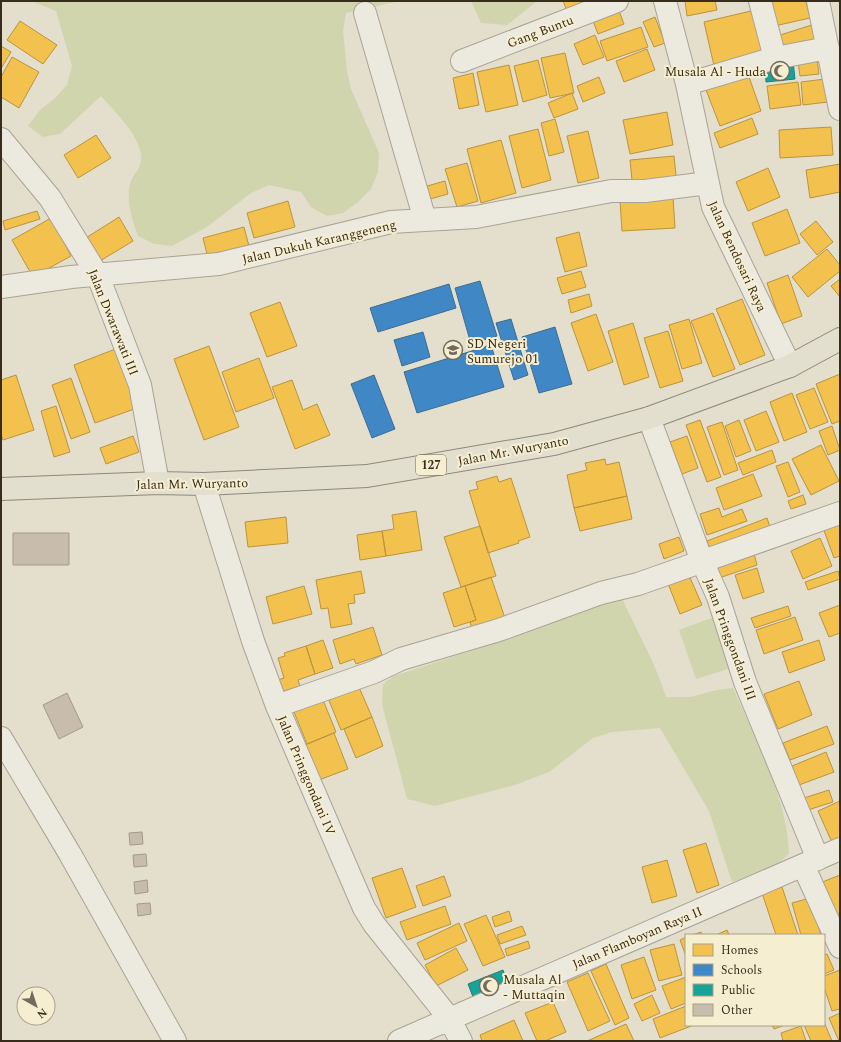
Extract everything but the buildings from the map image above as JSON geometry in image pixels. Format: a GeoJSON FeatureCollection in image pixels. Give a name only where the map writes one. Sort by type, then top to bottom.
{"type":"FeatureCollection","features":[{"type":"Feature","properties":{"kind":"main road","name":"Jalan Mr. Wuryanto"},"geometry":{"type":"LineString","coordinates":[[1,489],[158,483],[204,484],[367,476],[554,444],[649,418],[790,366],[840,339]]}},
{"type":"Feature","properties":{"kind":"street","name":"Gang Buntu"},"geometry":{"type":"LineString","coordinates":[[462,61],[617,1]]}},
{"type":"Feature","properties":{"kind":"street","name":"Jalan Bendosari Raya"},"geometry":{"type":"LineString","coordinates":[[665,1],[687,84],[713,207],[790,366]]}},
{"type":"Feature","properties":{"kind":"street"},"geometry":{"type":"LineString","coordinates":[[760,1],[775,58]]}},
{"type":"Feature","properties":{"kind":"street"},"geometry":{"type":"LineString","coordinates":[[818,1],[840,109]]}},
{"type":"Feature","properties":{"kind":"street"},"geometry":{"type":"LineString","coordinates":[[365,13],[425,220]]}},
{"type":"Feature","properties":{"kind":"street"},"geometry":{"type":"LineString","coordinates":[[687,84],[775,58],[828,48]]}},
{"type":"Feature","properties":{"kind":"street","name":"Jalan Dwarawati III"},"geometry":{"type":"LineString","coordinates":[[1,139],[50,198],[98,276],[140,385],[158,483]]}},
{"type":"Feature","properties":{"kind":"street","name":"Jalan Dukuh Karanggeneng"},"geometry":{"type":"LineString","coordinates":[[1,287],[219,264],[391,222],[476,216],[611,191],[645,191],[708,183]]}},
{"type":"Feature","properties":{"kind":"street","name":"Jalan Pringgondani III"},"geometry":{"type":"LineString","coordinates":[[649,418],[702,561],[718,597],[745,682],[840,947]]}},
{"type":"Feature","properties":{"kind":"street","name":"Jalan Pringgondani IV"},"geometry":{"type":"LineString","coordinates":[[204,484],[253,641],[277,706],[364,908],[374,924],[449,1018],[461,1041]]}},
{"type":"Feature","properties":{"kind":"street"},"geometry":{"type":"LineString","coordinates":[[277,706],[374,672],[402,660],[500,630],[601,593],[638,584],[840,513]]}},
{"type":"Feature","properties":{"kind":"street"},"geometry":{"type":"LineString","coordinates":[[1,738],[70,854],[175,1041]]}},
{"type":"Feature","properties":{"kind":"street","name":"Jalan Flamboyan Raya II"},"geometry":{"type":"LineString","coordinates":[[399,1041],[840,849]]}},
{"type":"Feature","properties":{"kind":"green space"},"geometry":{"type":"Polygon","coordinates":[[[31,1],[400,1],[346,13],[343,30],[347,71],[351,89],[379,153],[378,172],[371,189],[358,202],[343,213],[327,216],[311,207],[301,192],[269,185],[251,193],[207,227],[172,246],[154,244],[138,236],[129,201],[129,187],[140,164],[141,155],[139,146],[128,128],[101,96],[60,134],[43,137],[28,126],[40,110],[55,98],[67,85],[72,66],[56,11],[31,1]]]}},
{"type":"Feature","properties":{"kind":"green space"},"geometry":{"type":"Polygon","coordinates":[[[471,1],[537,1],[507,25],[481,23],[471,1]]]}},
{"type":"Feature","properties":{"kind":"green space"},"geometry":{"type":"Polygon","coordinates":[[[621,596],[651,658],[666,697],[690,697],[717,690],[733,688],[760,748],[777,791],[787,833],[789,854],[767,872],[732,882],[709,811],[660,728],[612,732],[593,738],[549,772],[515,785],[435,806],[407,799],[382,703],[383,684],[394,676],[492,644],[621,596]]]}},
{"type":"Feature","properties":{"kind":"green space"},"geometry":{"type":"Polygon","coordinates":[[[714,617],[731,668],[696,679],[679,630],[714,617]]]}},
{"type":"Feature","properties":{"kind":"place","name":"Musala Al - Huda"},"geometry":{"type":"Point","coordinates":[780,71]}},
{"type":"Feature","properties":{"kind":"place","name":"SD Negeri Sumurejo 01"},"geometry":{"type":"Point","coordinates":[453,350]}},
{"type":"Feature","properties":{"kind":"place","name":"Musala Al - Muttaqin"},"geometry":{"type":"Point","coordinates":[489,986]}}]}
